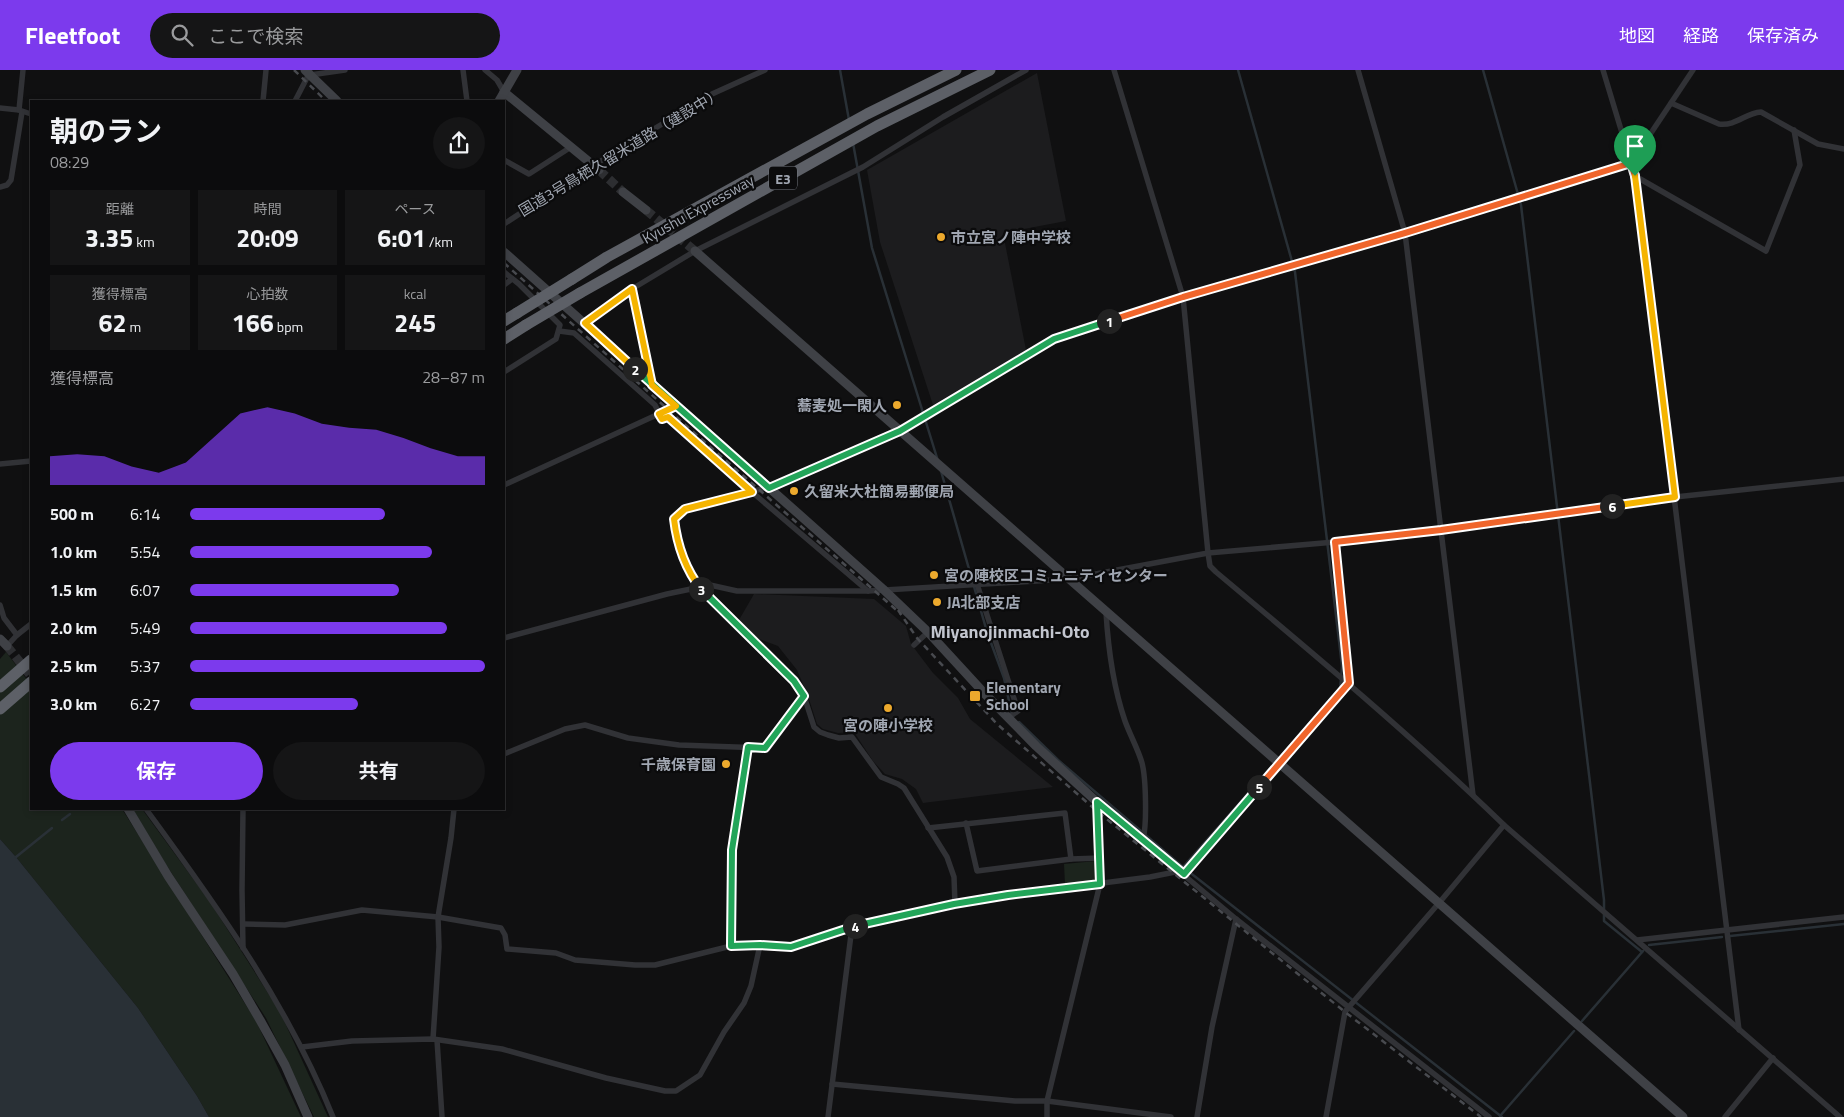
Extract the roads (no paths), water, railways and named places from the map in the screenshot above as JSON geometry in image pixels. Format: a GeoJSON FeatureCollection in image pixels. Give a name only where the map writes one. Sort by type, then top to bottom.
{"type":"FeatureCollection","features":[{"type":"Feature","properties":{"kind":"highway","name":"Kyushu Expressway"},"geometry":{"type":"LineString","coordinates":[[505,320],[607,257],[866,114],[956,70]]}},
{"type":"Feature","properties":{"kind":"highway","name":"Kyushu Expressway"},"geometry":{"type":"LineString","coordinates":[[505,338],[580,293],[877,126],[990,70]]}},
{"type":"Feature","properties":{"kind":"highway"},"geometry":{"type":"LineString","coordinates":[[2,685],[30,661]]}},
{"type":"Feature","properties":{"kind":"highway"},"geometry":{"type":"LineString","coordinates":[[0,709],[30,683]]}},
{"type":"Feature","properties":{"kind":"street"},"geometry":{"type":"LineString","coordinates":[[0,187],[7,185],[11,180],[23,70]]}},
{"type":"Feature","properties":{"kind":"street"},"geometry":{"type":"LineString","coordinates":[[263,100],[266,70]]}},
{"type":"Feature","properties":{"kind":"street"},"geometry":{"type":"LineString","coordinates":[[308,72],[345,70]]}},
{"type":"Feature","properties":{"kind":"street"},"geometry":{"type":"LineString","coordinates":[[463,70],[467,100]]}},
{"type":"Feature","properties":{"kind":"street"},"geometry":{"type":"LineString","coordinates":[[485,70],[498,80],[504,92],[596,167]]}},
{"type":"Feature","properties":{"kind":"street"},"geometry":{"type":"LineString","coordinates":[[500,100],[517,70]]}},
{"type":"Feature","properties":{"kind":"street","name":"国道3号鳥栖久留米道路（建設中）"},"geometry":{"type":"LineString","coordinates":[[505,223],[712,94],[766,70]]}},
{"type":"Feature","properties":{"kind":"street"},"geometry":{"type":"LineString","coordinates":[[585,323],[632,289],[695,251],[862,167],[942,117],[1026,70]]}},
{"type":"Feature","properties":{"kind":"street"},"geometry":{"type":"LineString","coordinates":[[1114,70],[1183,297],[1210,566],[1349,683],[1504,825],[1840,1117]]}},
{"type":"Feature","properties":{"kind":"street"},"geometry":{"type":"LineString","coordinates":[[1358,70],[1405,233],[1472,795]]}},
{"type":"Feature","properties":{"kind":"street"},"geometry":{"type":"LineString","coordinates":[[1603,70],[1635,176],[1739,1030]]}},
{"type":"Feature","properties":{"kind":"street"},"geometry":{"type":"LineString","coordinates":[[954,904],[955,886],[947,857],[904,788],[881,777],[852,737],[839,738],[820,732],[814,727],[804,696],[794,681],[699,588],[681,552],[676,538],[674,519],[685,509],[769,488],[900,431],[1054,339],[1183,297],[1405,233],[1631,163],[1693,70]]}},
{"type":"Feature","properties":{"kind":"street"},"geometry":{"type":"LineString","coordinates":[[295,100],[308,72]]}},
{"type":"Feature","properties":{"kind":"street"},"geometry":{"type":"LineString","coordinates":[[308,72],[336,100]]}},
{"type":"Feature","properties":{"kind":"street"},"geometry":{"type":"LineString","coordinates":[[1671,103],[1719,124],[1732,125],[1761,112],[1818,144],[1844,149]]}},
{"type":"Feature","properties":{"kind":"street"},"geometry":{"type":"LineString","coordinates":[[0,108],[30,114]]}},
{"type":"Feature","properties":{"kind":"street"},"geometry":{"type":"LineString","coordinates":[[1635,176],[1766,251],[1800,165],[1794,130]]}},
{"type":"Feature","properties":{"kind":"street"},"geometry":{"type":"LineString","coordinates":[[505,161],[529,174],[571,147]]}},
{"type":"Feature","properties":{"kind":"street"},"geometry":{"type":"LineString","coordinates":[[624,192],[646,210]]}},
{"type":"Feature","properties":{"kind":"street"},"geometry":{"type":"LineString","coordinates":[[695,251],[1683,1117]]}},
{"type":"Feature","properties":{"kind":"street"},"geometry":{"type":"LineString","coordinates":[[505,253],[883,589],[928,632],[1036,746],[1097,802],[1236,919],[1489,1117]]}},
{"type":"Feature","properties":{"kind":"street"},"geometry":{"type":"LineString","coordinates":[[505,273],[560,324],[556,339],[505,371]]}},
{"type":"Feature","properties":{"kind":"street"},"geometry":{"type":"LineString","coordinates":[[505,284],[512,280]]}},
{"type":"Feature","properties":{"kind":"street"},"geometry":{"type":"LineString","coordinates":[[632,289],[652,385]]}},
{"type":"Feature","properties":{"kind":"street"},"geometry":{"type":"LineString","coordinates":[[559,331],[574,333],[655,405],[662,419],[668,417],[868,591]]}},
{"type":"Feature","properties":{"kind":"street"},"geometry":{"type":"LineString","coordinates":[[505,485],[676,406]]}},
{"type":"Feature","properties":{"kind":"street"},"geometry":{"type":"LineString","coordinates":[[0,464],[30,461]]}},
{"type":"Feature","properties":{"kind":"street"},"geometry":{"type":"LineString","coordinates":[[505,638],[666,594],[710,585],[737,591],[868,591],[1069,579],[1208,553],[1335,542],[1441,530],[1675,497],[1844,479]]}},
{"type":"Feature","properties":{"kind":"street"},"geometry":{"type":"LineString","coordinates":[[243,924],[285,924],[362,910],[438,917],[501,928],[505,936],[507,949],[556,954],[575,960],[635,966],[655,965],[731,946],[791,947],[852,927],[954,904],[1182,872],[1349,683],[1335,542]]}},
{"type":"Feature","properties":{"kind":"street"},"geometry":{"type":"LineString","coordinates":[[977,584],[1018,711],[1008,718]]}},
{"type":"Feature","properties":{"kind":"street"},"geometry":{"type":"LineString","coordinates":[[0,604],[4,618],[17,635]]}},
{"type":"Feature","properties":{"kind":"street"},"geometry":{"type":"LineString","coordinates":[[1106,612],[1108,638],[1121,707],[1143,767],[1146,828],[1143,839]]}},
{"type":"Feature","properties":{"kind":"street"},"geometry":{"type":"LineString","coordinates":[[0,639],[7,646],[30,625]]}},
{"type":"Feature","properties":{"kind":"street"},"geometry":{"type":"LineString","coordinates":[[914,645],[928,632]]}},
{"type":"Feature","properties":{"kind":"street"},"geometry":{"type":"LineString","coordinates":[[505,754],[566,729],[585,725],[628,738],[679,745],[765,748],[804,696]]}},
{"type":"Feature","properties":{"kind":"street"},"geometry":{"type":"LineString","coordinates":[[731,946],[732,850],[748,747]]}},
{"type":"Feature","properties":{"kind":"street"},"geometry":{"type":"LineString","coordinates":[[1047,1117],[1048,1102],[1100,884],[1097,802]]}},
{"type":"Feature","properties":{"kind":"street"},"geometry":{"type":"LineString","coordinates":[[129,810],[168,876],[233,974],[260,1020],[285,1065],[308,1117]]}},
{"type":"Feature","properties":{"kind":"street"},"geometry":{"type":"LineString","coordinates":[[147,810],[201,884],[243,948],[302,1046],[333,1117]]}},
{"type":"Feature","properties":{"kind":"street"},"geometry":{"type":"LineString","coordinates":[[243,810],[243,948]]}},
{"type":"Feature","properties":{"kind":"street"},"geometry":{"type":"LineString","coordinates":[[442,1117],[435,1039],[439,947],[438,917],[454,810]]}},
{"type":"Feature","properties":{"kind":"street"},"geometry":{"type":"LineString","coordinates":[[928,828],[1065,813],[1070,859]]}},
{"type":"Feature","properties":{"kind":"street"},"geometry":{"type":"LineString","coordinates":[[966,823],[977,871],[1070,859],[1100,858]]}},
{"type":"Feature","properties":{"kind":"street"},"geometry":{"type":"LineString","coordinates":[[1326,1117],[1345,1012],[1504,825]]}},
{"type":"Feature","properties":{"kind":"street"},"geometry":{"type":"LineString","coordinates":[[1637,940],[1844,917]]}},
{"type":"Feature","properties":{"kind":"street"},"geometry":{"type":"LineString","coordinates":[[1197,1117],[1212,1027],[1236,919]]}},
{"type":"Feature","properties":{"kind":"street"},"geometry":{"type":"LineString","coordinates":[[828,1117],[852,927]]}},
{"type":"Feature","properties":{"kind":"street"},"geometry":{"type":"LineString","coordinates":[[302,1046],[352,1040],[435,1039],[502,1049],[606,1078],[676,1091],[700,1075],[724,1032],[744,1002],[751,986],[760,945]]}},
{"type":"Feature","properties":{"kind":"street"},"geometry":{"type":"LineString","coordinates":[[1725,1117],[1773,1058]]}},
{"type":"Feature","properties":{"kind":"street"},"geometry":{"type":"LineString","coordinates":[[832,1084],[1015,1101],[1048,1102],[1170,1117]]}},
{"type":"Feature","properties":{"kind":"waterway"},"geometry":{"type":"LineString","coordinates":[[840,70],[849,120]]}},
{"type":"Feature","properties":{"kind":"waterway"},"geometry":{"type":"LineString","coordinates":[[1238,70],[1295,272],[1342,666],[1340,690]]}},
{"type":"Feature","properties":{"kind":"waterway"},"geometry":{"type":"LineString","coordinates":[[1483,70],[1521,205],[1604,900],[1604,921],[1642,952]]}},
{"type":"Feature","properties":{"kind":"waterway"},"geometry":{"type":"LineString","coordinates":[[853,143],[872,248],[938,461]]}},
{"type":"Feature","properties":{"kind":"waterway"},"geometry":{"type":"LineString","coordinates":[[941,471],[987,632],[1004,678],[1012,715]]}},
{"type":"Feature","properties":{"kind":"waterway"},"geometry":{"type":"LineString","coordinates":[[1279,759],[1320,713]]}},
{"type":"Feature","properties":{"kind":"waterway"},"geometry":{"type":"LineString","coordinates":[[1019,722],[1058,760],[1183,867],[1275,763]]}},
{"type":"Feature","properties":{"kind":"waterway"},"geometry":{"type":"LineString","coordinates":[[62,820],[70,814]]}},
{"type":"Feature","properties":{"kind":"waterway"},"geometry":{"type":"LineString","coordinates":[[16,857],[52,828]]}},
{"type":"Feature","properties":{"kind":"waterway"},"geometry":{"type":"LineString","coordinates":[[1188,871],[1502,1117]]}},
{"type":"Feature","properties":{"kind":"waterway"},"geometry":{"type":"LineString","coordinates":[[1730,936],[1844,924]]}},
{"type":"Feature","properties":{"kind":"waterway"},"geometry":{"type":"LineString","coordinates":[[1649,945],[1722,937]]}},
{"type":"Feature","properties":{"kind":"waterway"},"geometry":{"type":"LineString","coordinates":[[1582,1021],[1643,951]]}},
{"type":"Feature","properties":{"kind":"waterway"},"geometry":{"type":"LineString","coordinates":[[1500,1116],[1574,1031]]}},
{"type":"Feature","properties":{"kind":"tunnel"},"geometry":{"type":"LineString","coordinates":[[599,170],[623,192]]}},
{"type":"Feature","properties":{"kind":"tunnel"},"geometry":{"type":"LineString","coordinates":[[646,210],[695,251]]}},
{"type":"Feature","properties":{"kind":"tunnel"},"geometry":{"type":"LineString","coordinates":[[7,646],[30,675]]}},
{"type":"Feature","properties":{"kind":"railway"},"geometry":{"type":"LineString","coordinates":[[294,70],[325,100]]}},
{"type":"Feature","properties":{"kind":"railway"},"geometry":{"type":"LineString","coordinates":[[505,264],[901,614]]}},
{"type":"Feature","properties":{"kind":"railway"},"geometry":{"type":"LineString","coordinates":[[898,610],[917,638],[997,724],[1098,812],[1345,1012],[1481,1117]]}},
{"type":"Feature","properties":{"kind":"place","name":"市立宮ノ陣中学校"},"geometry":{"type":"Point","coordinates":[941,237]}},
{"type":"Feature","properties":{"kind":"place","name":"蕎麦処一閑人"},"geometry":{"type":"Point","coordinates":[897,405]}},
{"type":"Feature","properties":{"kind":"place","name":"久留米大杜簡易郵便局"},"geometry":{"type":"Point","coordinates":[794,491]}},
{"type":"Feature","properties":{"kind":"place","name":"宮の陣校区コミュニティセンター"},"geometry":{"type":"Point","coordinates":[934,575]}},
{"type":"Feature","properties":{"kind":"place","name":"JA北部支店"},"geometry":{"type":"Point","coordinates":[937,602]}},
{"type":"Feature","properties":{"kind":"place","name":"Elementary School"},"geometry":{"type":"Point","coordinates":[975,696]}},
{"type":"Feature","properties":{"kind":"place","name":"宮の陣小学校"},"geometry":{"type":"Point","coordinates":[888,708]}},
{"type":"Feature","properties":{"kind":"place","name":"千歳保育園"},"geometry":{"type":"Point","coordinates":[726,764]}},
{"type":"Feature","properties":{"kind":"district","name":"Miyanojinmachi-Oto"},"geometry":{"type":"Point","coordinates":[1010,631]}}]}
